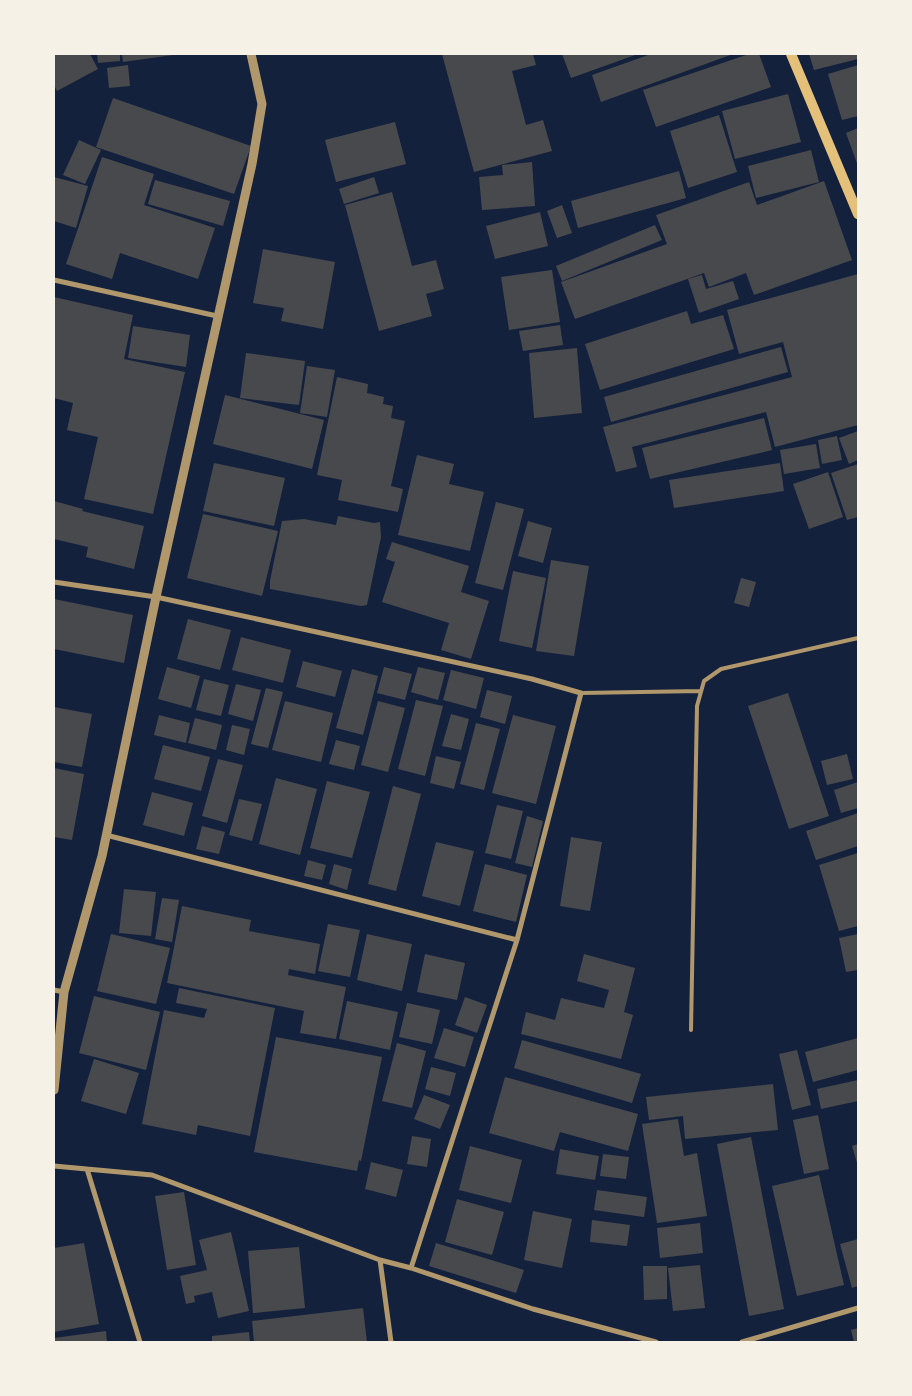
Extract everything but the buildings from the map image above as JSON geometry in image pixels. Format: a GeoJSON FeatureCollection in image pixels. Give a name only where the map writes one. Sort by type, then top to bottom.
{"type":"FeatureCollection","features":[{"type":"Feature","properties":{"kind":"main road"},"geometry":{"type":"LineString","coordinates":[[791,54],[858,214]]}},
{"type":"Feature","properties":{"kind":"street"},"geometry":{"type":"LineString","coordinates":[[54,1090],[64,992],[102,856],[156,597],[252,164],[262,104],[251,54]]}},
{"type":"Feature","properties":{"kind":"street"},"geometry":{"type":"LineString","coordinates":[[54,280],[217,316]]}},
{"type":"Feature","properties":{"kind":"street"},"geometry":{"type":"LineString","coordinates":[[54,582],[156,597],[532,679],[581,693],[517,940],[411,1268]]}},
{"type":"Feature","properties":{"kind":"street"},"geometry":{"type":"LineString","coordinates":[[106,835],[517,940]]}},
{"type":"Feature","properties":{"kind":"street"},"geometry":{"type":"LineString","coordinates":[[54,990],[64,992]]}},
{"type":"Feature","properties":{"kind":"street"},"geometry":{"type":"LineString","coordinates":[[54,1166],[152,1175],[380,1260],[411,1268],[533,1309],[656,1342]]}},
{"type":"Feature","properties":{"kind":"street"},"geometry":{"type":"LineString","coordinates":[[87,1169],[140,1342]]}},
{"type":"Feature","properties":{"kind":"street"},"geometry":{"type":"LineString","coordinates":[[380,1260],[391,1342]]}},
{"type":"Feature","properties":{"kind":"street"},"geometry":{"type":"LineString","coordinates":[[742,1342],[858,1308]]}},
{"type":"Feature","properties":{"kind":"lane"},"geometry":{"type":"LineString","coordinates":[[691,1030],[697,706],[704,681],[722,669],[858,638]]}},
{"type":"Feature","properties":{"kind":"lane"},"geometry":{"type":"LineString","coordinates":[[581,693],[701,691]]}}]}
